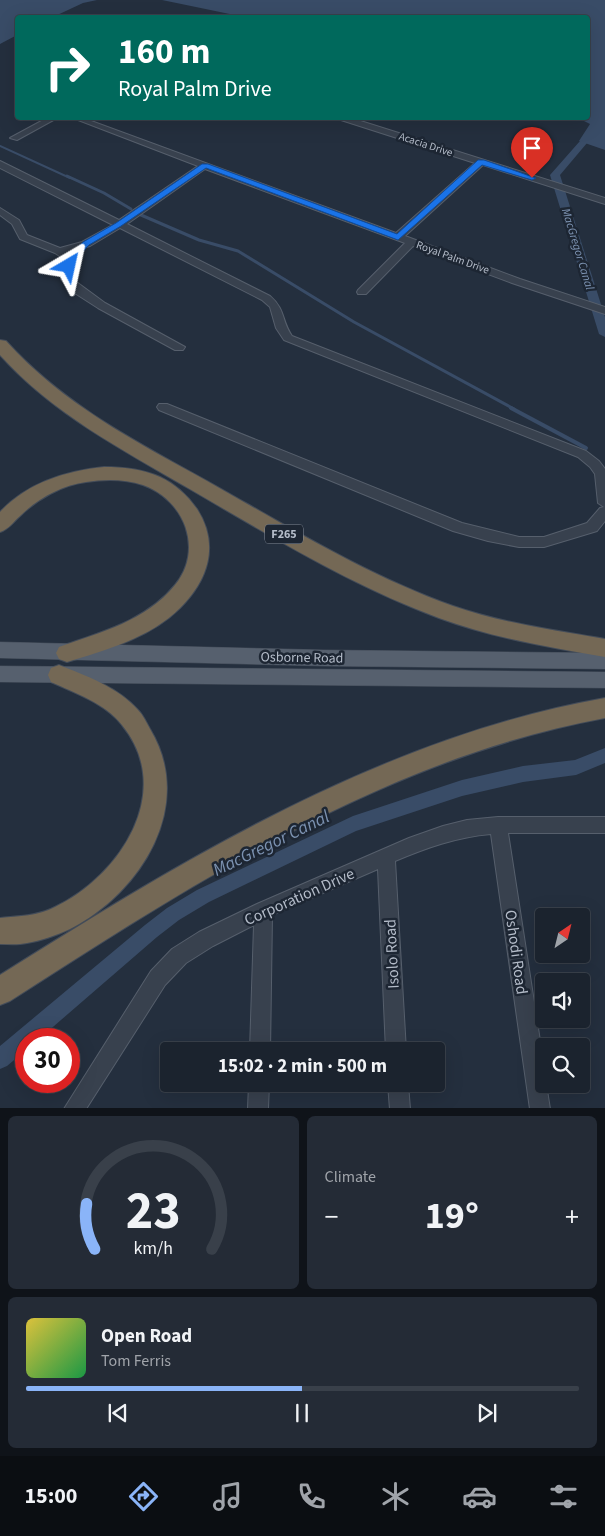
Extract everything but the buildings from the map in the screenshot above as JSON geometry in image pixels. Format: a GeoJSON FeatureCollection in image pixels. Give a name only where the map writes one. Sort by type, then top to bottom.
{"type":"FeatureCollection","features":[{"type":"Feature","properties":{"kind":"highway","name":"F265"},"geometry":{"type":"LineString","coordinates":[[0,344],[33,380],[52,396],[98,428],[313,550],[402,594],[449,612],[508,630],[605,648]]}},
{"type":"Feature","properties":{"kind":"highway"},"geometry":{"type":"LineString","coordinates":[[0,525],[11,512],[32,496],[54,484],[98,474],[120,473],[145,478],[178,498],[190,513],[199,530],[202,546],[199,563],[188,584],[175,600],[157,615],[112,638],[67,653]]}},
{"type":"Feature","properties":{"kind":"highway"},"geometry":{"type":"LineString","coordinates":[[0,931],[27,930],[53,921],[95,898],[126,869],[143,840],[152,816],[157,790],[155,764],[146,741],[130,717],[105,697],[59,675]]}},
{"type":"Feature","properties":{"kind":"highway"},"geometry":{"type":"LineString","coordinates":[[0,991],[80,940],[183,879],[306,812],[439,754],[523,725],[568,714],[605,708]]}},
{"type":"Feature","properties":{"kind":"main road","name":"Osborne Road"},"geometry":{"type":"LineString","coordinates":[[0,650],[67,653],[605,661]]}},
{"type":"Feature","properties":{"kind":"main road","name":"Osborne Road"},"geometry":{"type":"LineString","coordinates":[[0,674],[595,680]]}},
{"type":"Feature","properties":{"kind":"street"},"geometry":{"type":"LineString","coordinates":[[14,138],[49,120]]}},
{"type":"Feature","properties":{"kind":"street","name":"Royal Palm Drive"},"geometry":{"type":"LineString","coordinates":[[82,120],[605,312]]}},
{"type":"Feature","properties":{"kind":"street","name":"Acacia Drive"},"geometry":{"type":"LineString","coordinates":[[350,120],[605,201]]}},
{"type":"Feature","properties":{"kind":"street"},"geometry":{"type":"LineString","coordinates":[[398,237],[481,162]]}},
{"type":"Feature","properties":{"kind":"street"},"geometry":{"type":"LineString","coordinates":[[0,164],[266,298],[275,306],[282,328],[288,338],[294,341],[582,454],[596,462],[602,470],[605,503]]}},
{"type":"Feature","properties":{"kind":"street"},"geometry":{"type":"LineString","coordinates":[[59,252],[86,244],[119,225],[205,165]]}},
{"type":"Feature","properties":{"kind":"street"},"geometry":{"type":"LineString","coordinates":[[0,211],[16,222],[23,237],[71,259]]}},
{"type":"Feature","properties":{"kind":"street"},"geometry":{"type":"LineString","coordinates":[[101,214],[132,215]]}},
{"type":"Feature","properties":{"kind":"street"},"geometry":{"type":"LineString","coordinates":[[362,292],[412,242]]}},
{"type":"Feature","properties":{"kind":"street"},"geometry":{"type":"LineString","coordinates":[[86,244],[71,259],[66,279],[71,286],[179,347]]}},
{"type":"Feature","properties":{"kind":"street"},"geometry":{"type":"LineString","coordinates":[[163,407],[338,480],[458,527],[488,536],[519,542],[544,542],[592,527],[605,512]]}},
{"type":"Feature","properties":{"kind":"street","name":"Corporation Drive"},"geometry":{"type":"LineString","coordinates":[[74,1108],[158,978],[179,956],[206,939],[263,910],[443,834],[467,828],[498,825],[605,825]]}},
{"type":"Feature","properties":{"kind":"street","name":"Oshodi Road"},"geometry":{"type":"LineString","coordinates":[[498,825],[540,1108]]}},
{"type":"Feature","properties":{"kind":"street","name":"Isolo Road"},"geometry":{"type":"LineString","coordinates":[[386,858],[396,1042]]}},
{"type":"Feature","properties":{"kind":"street"},"geometry":{"type":"LineString","coordinates":[[260,1042],[263,910]]}},
{"type":"Feature","properties":{"kind":"street"},"geometry":{"type":"LineString","coordinates":[[258,1108],[259,1092]]}},
{"type":"Feature","properties":{"kind":"street"},"geometry":{"type":"LineString","coordinates":[[399,1092],[400,1108]]}},
{"type":"Feature","properties":{"kind":"water"},"geometry":{"type":"Polygon","coordinates":[[[0,0],[97,0],[83,3],[57,15],[15,15],[15,36],[0,44],[0,0]]]}},
{"type":"Feature","properties":{"kind":"water"},"geometry":{"type":"Polygon","coordinates":[[[162,0],[605,0],[605,150],[579,141],[590,124],[582,120],[590,120],[590,15],[234,15],[162,0]]]}},
{"type":"Feature","properties":{"kind":"waterway","name":"MacGregor Canal"},"geometry":{"type":"LineString","coordinates":[[583,143],[555,175],[605,334]]}},
{"type":"Feature","properties":{"kind":"waterway"},"geometry":{"type":"LineString","coordinates":[[0,146],[70,178]]}},
{"type":"Feature","properties":{"kind":"waterway"},"geometry":{"type":"LineString","coordinates":[[67,176],[104,193],[131,209]]}},
{"type":"Feature","properties":{"kind":"waterway"},"geometry":{"type":"LineString","coordinates":[[141,215],[199,240],[238,251],[354,322],[514,409]]}},
{"type":"Feature","properties":{"kind":"waterway"},"geometry":{"type":"LineString","coordinates":[[511,408],[586,448]]}},
{"type":"Feature","properties":{"kind":"waterway","name":"MacGregor Canal"},"geometry":{"type":"LineString","coordinates":[[0,1059],[151,931],[173,914],[203,896],[353,824],[462,788],[523,774],[576,767],[605,755]]}},
{"type":"Feature","properties":{"kind":"route"},"geometry":{"type":"LineString","coordinates":[[69,266],[71,259],[86,244],[119,225],[205,165],[398,237],[481,162],[532,178]]}}]}
